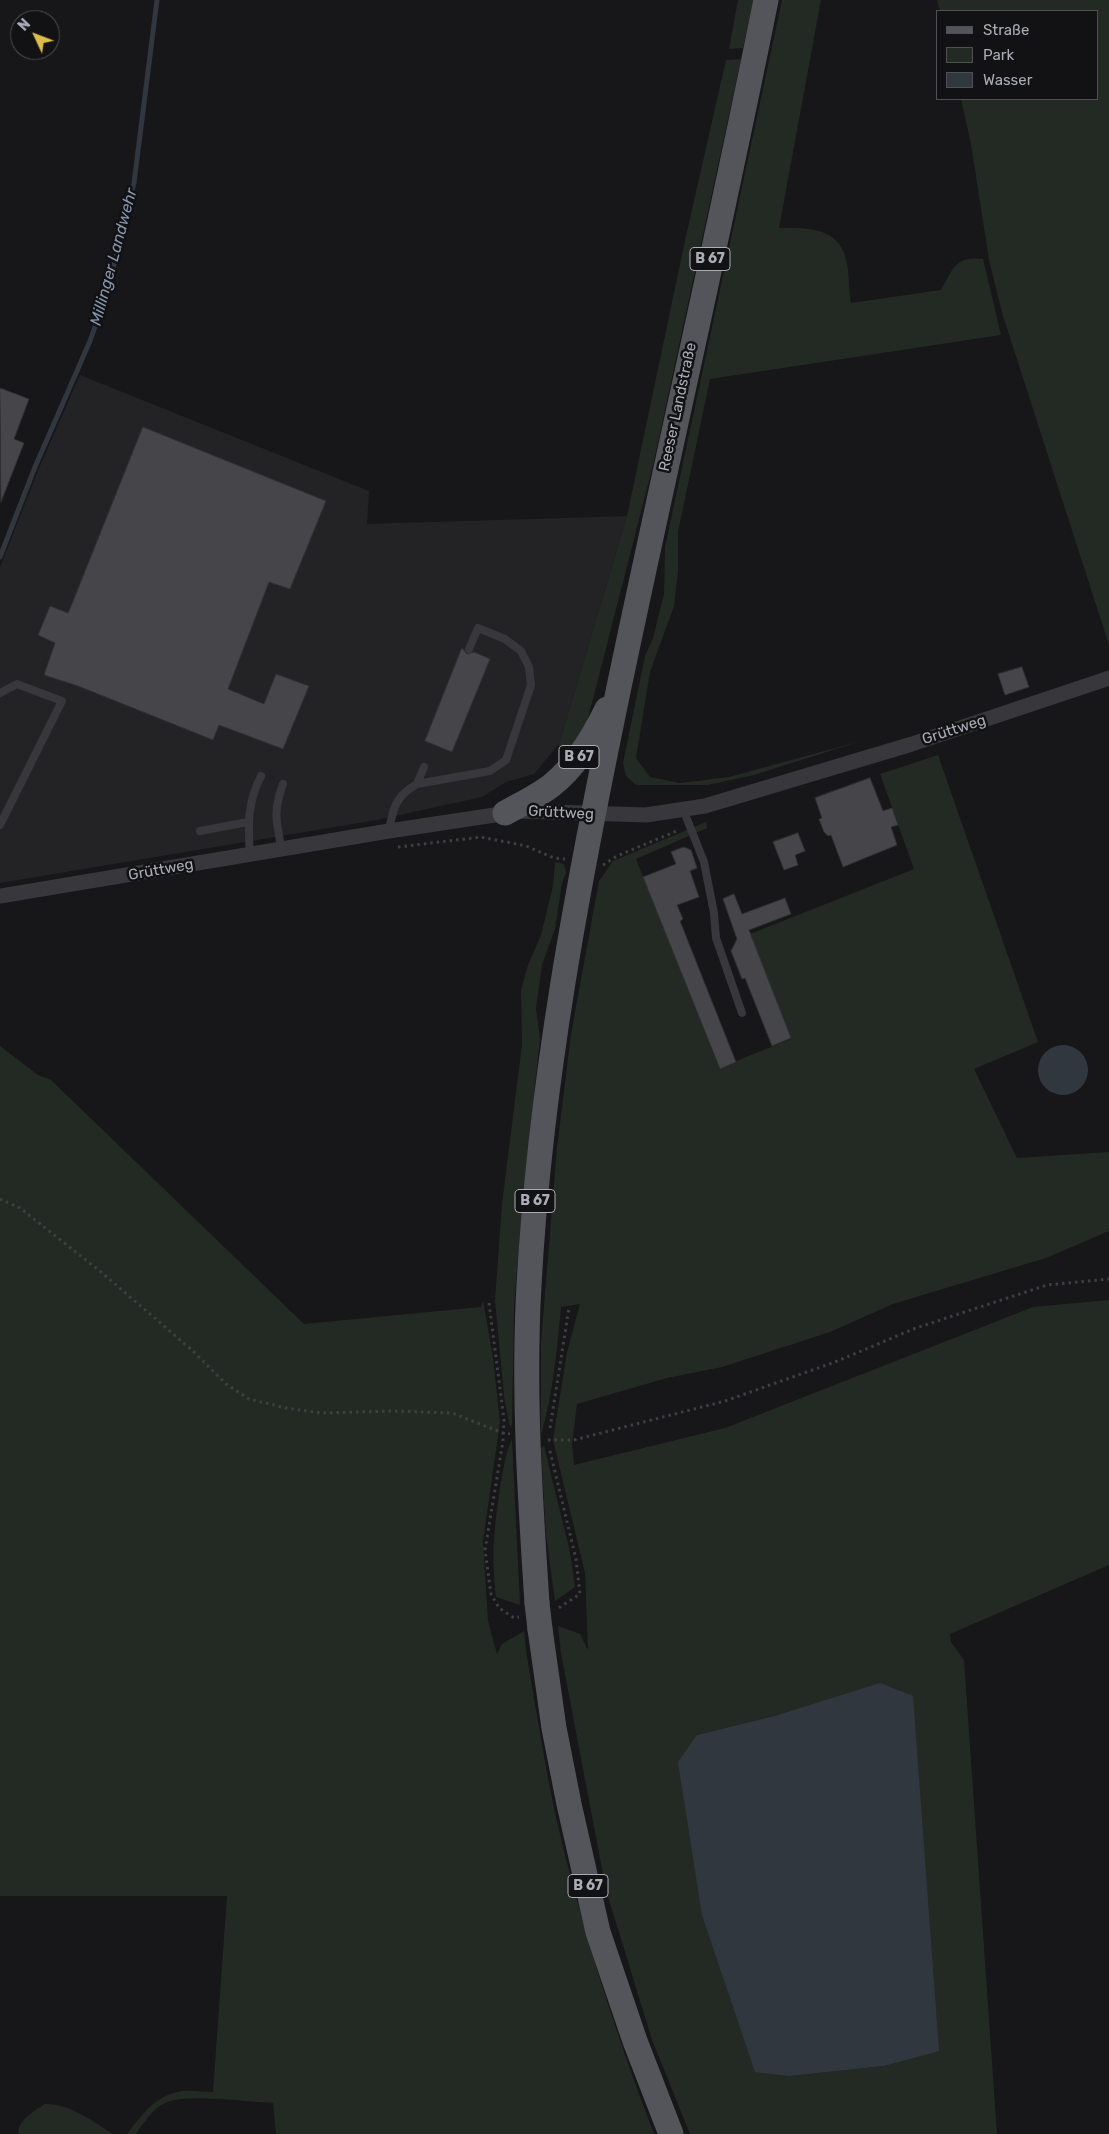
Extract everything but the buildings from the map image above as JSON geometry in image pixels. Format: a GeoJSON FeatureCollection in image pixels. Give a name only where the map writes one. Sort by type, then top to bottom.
{"type":"FeatureCollection","features":[{"type":"Feature","properties":{"kind":"main road","name":"Reeser Landstraße"},"geometry":{"type":"LineString","coordinates":[[593,814],[766,0]]}},
{"type":"Feature","properties":{"kind":"main road","name":"B 67"},"geometry":{"type":"LineString","coordinates":[[505,813],[553,784],[574,764],[598,728],[622,674]]}},
{"type":"Feature","properties":{"kind":"main road","name":"B 67"},"geometry":{"type":"LineString","coordinates":[[593,814],[548,1083],[532,1228],[528,1294],[526,1402],[536,1603],[556,1738],[598,1932],[635,2041],[671,2134]]}},
{"type":"Feature","properties":{"kind":"street","name":"Grüttweg"},"geometry":{"type":"LineString","coordinates":[[0,896],[505,813],[521,811],[646,816],[705,806],[906,746],[1109,678]]}},
{"type":"Feature","properties":{"kind":"lane"},"geometry":{"type":"LineString","coordinates":[[389,831],[395,802],[407,790],[417,784],[490,771],[506,760],[531,685],[529,668],[521,651],[505,639],[478,628],[468,649]]}},
{"type":"Feature","properties":{"kind":"lane"},"geometry":{"type":"LineString","coordinates":[[0,693],[17,684],[62,701],[0,825]]}},
{"type":"Feature","properties":{"kind":"lane"},"geometry":{"type":"LineString","coordinates":[[417,784],[424,766]]}},
{"type":"Feature","properties":{"kind":"lane"},"geometry":{"type":"LineString","coordinates":[[250,855],[248,822],[252,798],[261,776]]}},
{"type":"Feature","properties":{"kind":"lane"},"geometry":{"type":"LineString","coordinates":[[282,850],[275,810],[276,800],[283,784]]}},
{"type":"Feature","properties":{"kind":"lane"},"geometry":{"type":"LineString","coordinates":[[683,809],[704,862],[714,912],[716,938],[742,1014]]}},
{"type":"Feature","properties":{"kind":"lane"},"geometry":{"type":"LineString","coordinates":[[200,830],[248,822]]}},
{"type":"Feature","properties":{"kind":"shaded area"},"geometry":{"type":"Polygon","coordinates":[[[80,375],[369,491],[367,524],[627,516],[559,744],[534,774],[506,782],[482,797],[377,820],[0,883],[0,567],[39,468],[80,375]]]}},
{"type":"Feature","properties":{"kind":"green space"},"geometry":{"type":"Polygon","coordinates":[[[738,0],[754,0],[743,48],[729,49],[738,0]]]}},
{"type":"Feature","properties":{"kind":"green space"},"geometry":{"type":"Polygon","coordinates":[[[782,0],[821,0],[779,228],[799,228],[818,231],[827,234],[841,246],[847,261],[851,303],[941,290],[952,270],[961,262],[983,259],[1001,335],[710,379],[678,532],[678,572],[674,606],[650,672],[636,758],[650,777],[680,783],[729,777],[861,741],[754,775],[708,785],[636,785],[626,776],[623,763],[645,656],[653,638],[664,594],[665,547],[782,0]]]}},
{"type":"Feature","properties":{"kind":"green space"},"geometry":{"type":"Polygon","coordinates":[[[937,0],[1109,0],[1109,645],[1003,316],[989,260],[971,144],[961,100],[1099,100],[1099,10],[940,10],[937,0]]]}},
{"type":"Feature","properties":{"kind":"green space"},"geometry":{"type":"Polygon","coordinates":[[[741,59],[653,465],[586,726],[558,771],[559,744],[627,516],[686,236],[726,60],[741,59]]]}},
{"type":"Feature","properties":{"kind":"green space"},"geometry":{"type":"Polygon","coordinates":[[[938,755],[1038,1042],[974,1069],[1017,1158],[1109,1152],[1109,1231],[1046,1258],[893,1304],[830,1332],[722,1367],[667,1378],[577,1404],[572,1444],[574,1465],[725,1428],[1033,1307],[1109,1300],[1109,1565],[950,1634],[951,1642],[964,1660],[997,2134],[690,2134],[652,2040],[606,1890],[561,1653],[558,1626],[580,1634],[588,1650],[585,1573],[553,1440],[567,1352],[580,1304],[561,1307],[552,1387],[541,1435],[541,1342],[557,1148],[571,1034],[599,881],[613,861],[706,822],[707,828],[636,859],[719,1068],[791,1039],[750,934],[914,869],[880,774],[938,755]],[[778,1715],[697,1735],[790,2076],[884,2066],[778,1715]]]}},
{"type":"Feature","properties":{"kind":"green space"},"geometry":{"type":"Polygon","coordinates":[[[555,862],[564,864],[566,873],[562,883],[555,929],[542,965],[536,1008],[540,1039],[522,1205],[514,1308],[512,1424],[510,1428],[504,1396],[495,1300],[502,1204],[522,1045],[521,990],[528,965],[541,935],[553,886],[555,862]]]}},
{"type":"Feature","properties":{"kind":"green space"},"geometry":{"type":"Polygon","coordinates":[[[0,1046],[38,1075],[51,1080],[304,1324],[481,1307],[483,1300],[493,1358],[500,1422],[483,1541],[488,1621],[497,1654],[502,1644],[524,1631],[555,1813],[575,1895],[625,2055],[654,2134],[276,2134],[273,2103],[202,2098],[175,2100],[165,2103],[152,2113],[136,2134],[127,2134],[150,2107],[172,2093],[182,2091],[213,2092],[227,1896],[0,1896],[0,1046]]]}},
{"type":"Feature","properties":{"kind":"green space"},"geometry":{"type":"Polygon","coordinates":[[[512,1439],[520,1605],[496,1597],[494,1568],[494,1542],[498,1503],[504,1463],[512,1439]]]}},
{"type":"Feature","properties":{"kind":"green space"},"geometry":{"type":"Polygon","coordinates":[[[544,1446],[570,1552],[575,1587],[555,1601],[546,1535],[541,1448],[544,1446]]]}},
{"type":"Feature","properties":{"kind":"green space"},"geometry":{"type":"Polygon","coordinates":[[[45,2104],[72,2110],[113,2134],[18,2134],[24,2120],[32,2112],[45,2104]]]}},
{"type":"Feature","properties":{"kind":"water"},"geometry":{"type":"Polygon","coordinates":[[[1068,1045],[1081,1052],[1087,1060],[1087,1080],[1081,1088],[1073,1094],[1058,1095],[1045,1088],[1039,1080],[1038,1065],[1045,1052],[1053,1046],[1068,1045]]]}},
{"type":"Feature","properties":{"kind":"water"},"geometry":{"type":"Polygon","coordinates":[[[880,1683],[913,1696],[939,2051],[884,2066],[790,2076],[755,2072],[702,1915],[678,1762],[697,1735],[778,1715],[880,1683]]]}},
{"type":"Feature","properties":{"kind":"waterway","name":"Millinger Landwehr"},"geometry":{"type":"LineString","coordinates":[[0,557],[35,467],[90,341],[107,293],[134,183],[157,0]]}}]}
